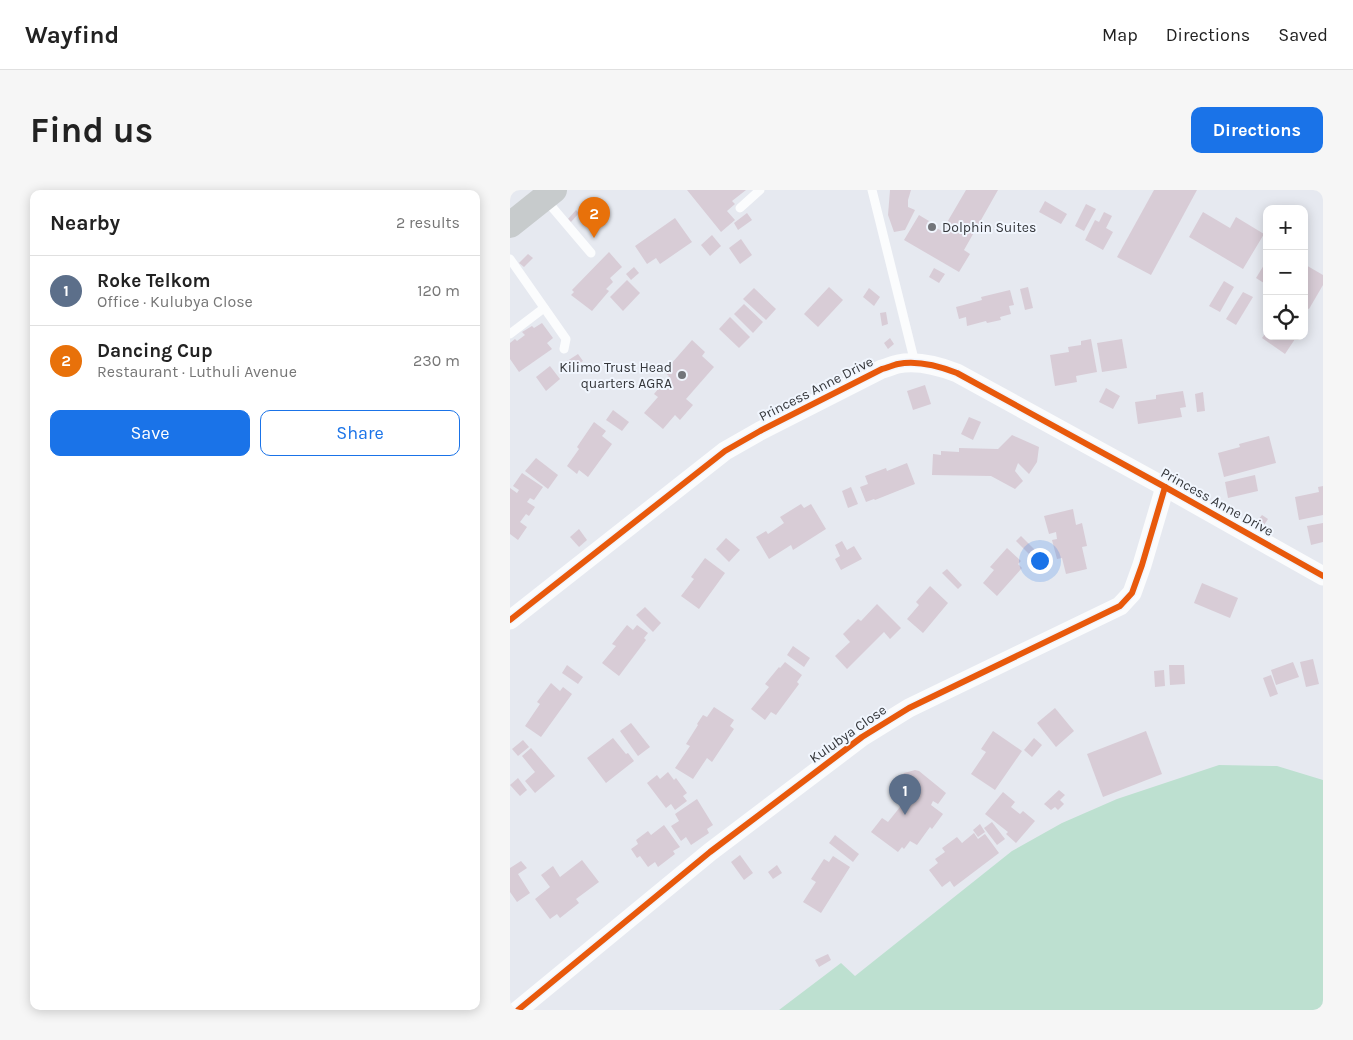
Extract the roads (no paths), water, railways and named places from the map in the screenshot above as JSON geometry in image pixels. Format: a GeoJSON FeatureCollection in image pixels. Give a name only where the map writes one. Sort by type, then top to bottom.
{"type":"FeatureCollection","features":[{"type":"Feature","properties":{"kind":"street"},"geometry":{"type":"LineString","coordinates":[[510,225],[549,194]]}},
{"type":"Feature","properties":{"kind":"street","name":"Princess Anne Drive"},"geometry":{"type":"LineString","coordinates":[[510,620],[725,451],[882,369],[898,364],[915,363],[942,367],[957,373],[1323,576]]}},
{"type":"Feature","properties":{"kind":"street","name":"Kulubya Close"},"geometry":{"type":"LineString","coordinates":[[518,1010],[710,852],[862,738],[909,708],[1120,606],[1132,593],[1165,487]]}},
{"type":"Feature","properties":{"kind":"lane"},"geometry":{"type":"LineString","coordinates":[[740,208],[760,190]]}},
{"type":"Feature","properties":{"kind":"lane"},"geometry":{"type":"LineString","coordinates":[[872,190],[915,363]]}},
{"type":"Feature","properties":{"kind":"lane"},"geometry":{"type":"LineString","coordinates":[[549,194],[591,253]]}},
{"type":"Feature","properties":{"kind":"lane"},"geometry":{"type":"LineString","coordinates":[[510,259],[566,339],[564,349]]}},
{"type":"Feature","properties":{"kind":"lane"},"geometry":{"type":"LineString","coordinates":[[510,334],[544,308]]}},
{"type":"Feature","properties":{"kind":"place","name":"Dolphin Suites"},"geometry":{"type":"Point","coordinates":[932,227]}},
{"type":"Feature","properties":{"kind":"place","name":"Dancing Cup"},"geometry":{"type":"Point","coordinates":[594,238]}},
{"type":"Feature","properties":{"kind":"place","name":"Kilimo Trust Head quarters AGRA"},"geometry":{"type":"Point","coordinates":[682,375]}},
{"type":"Feature","properties":{"kind":"place","name":"Roke Telkom"},"geometry":{"type":"Point","coordinates":[905,815]}}]}
